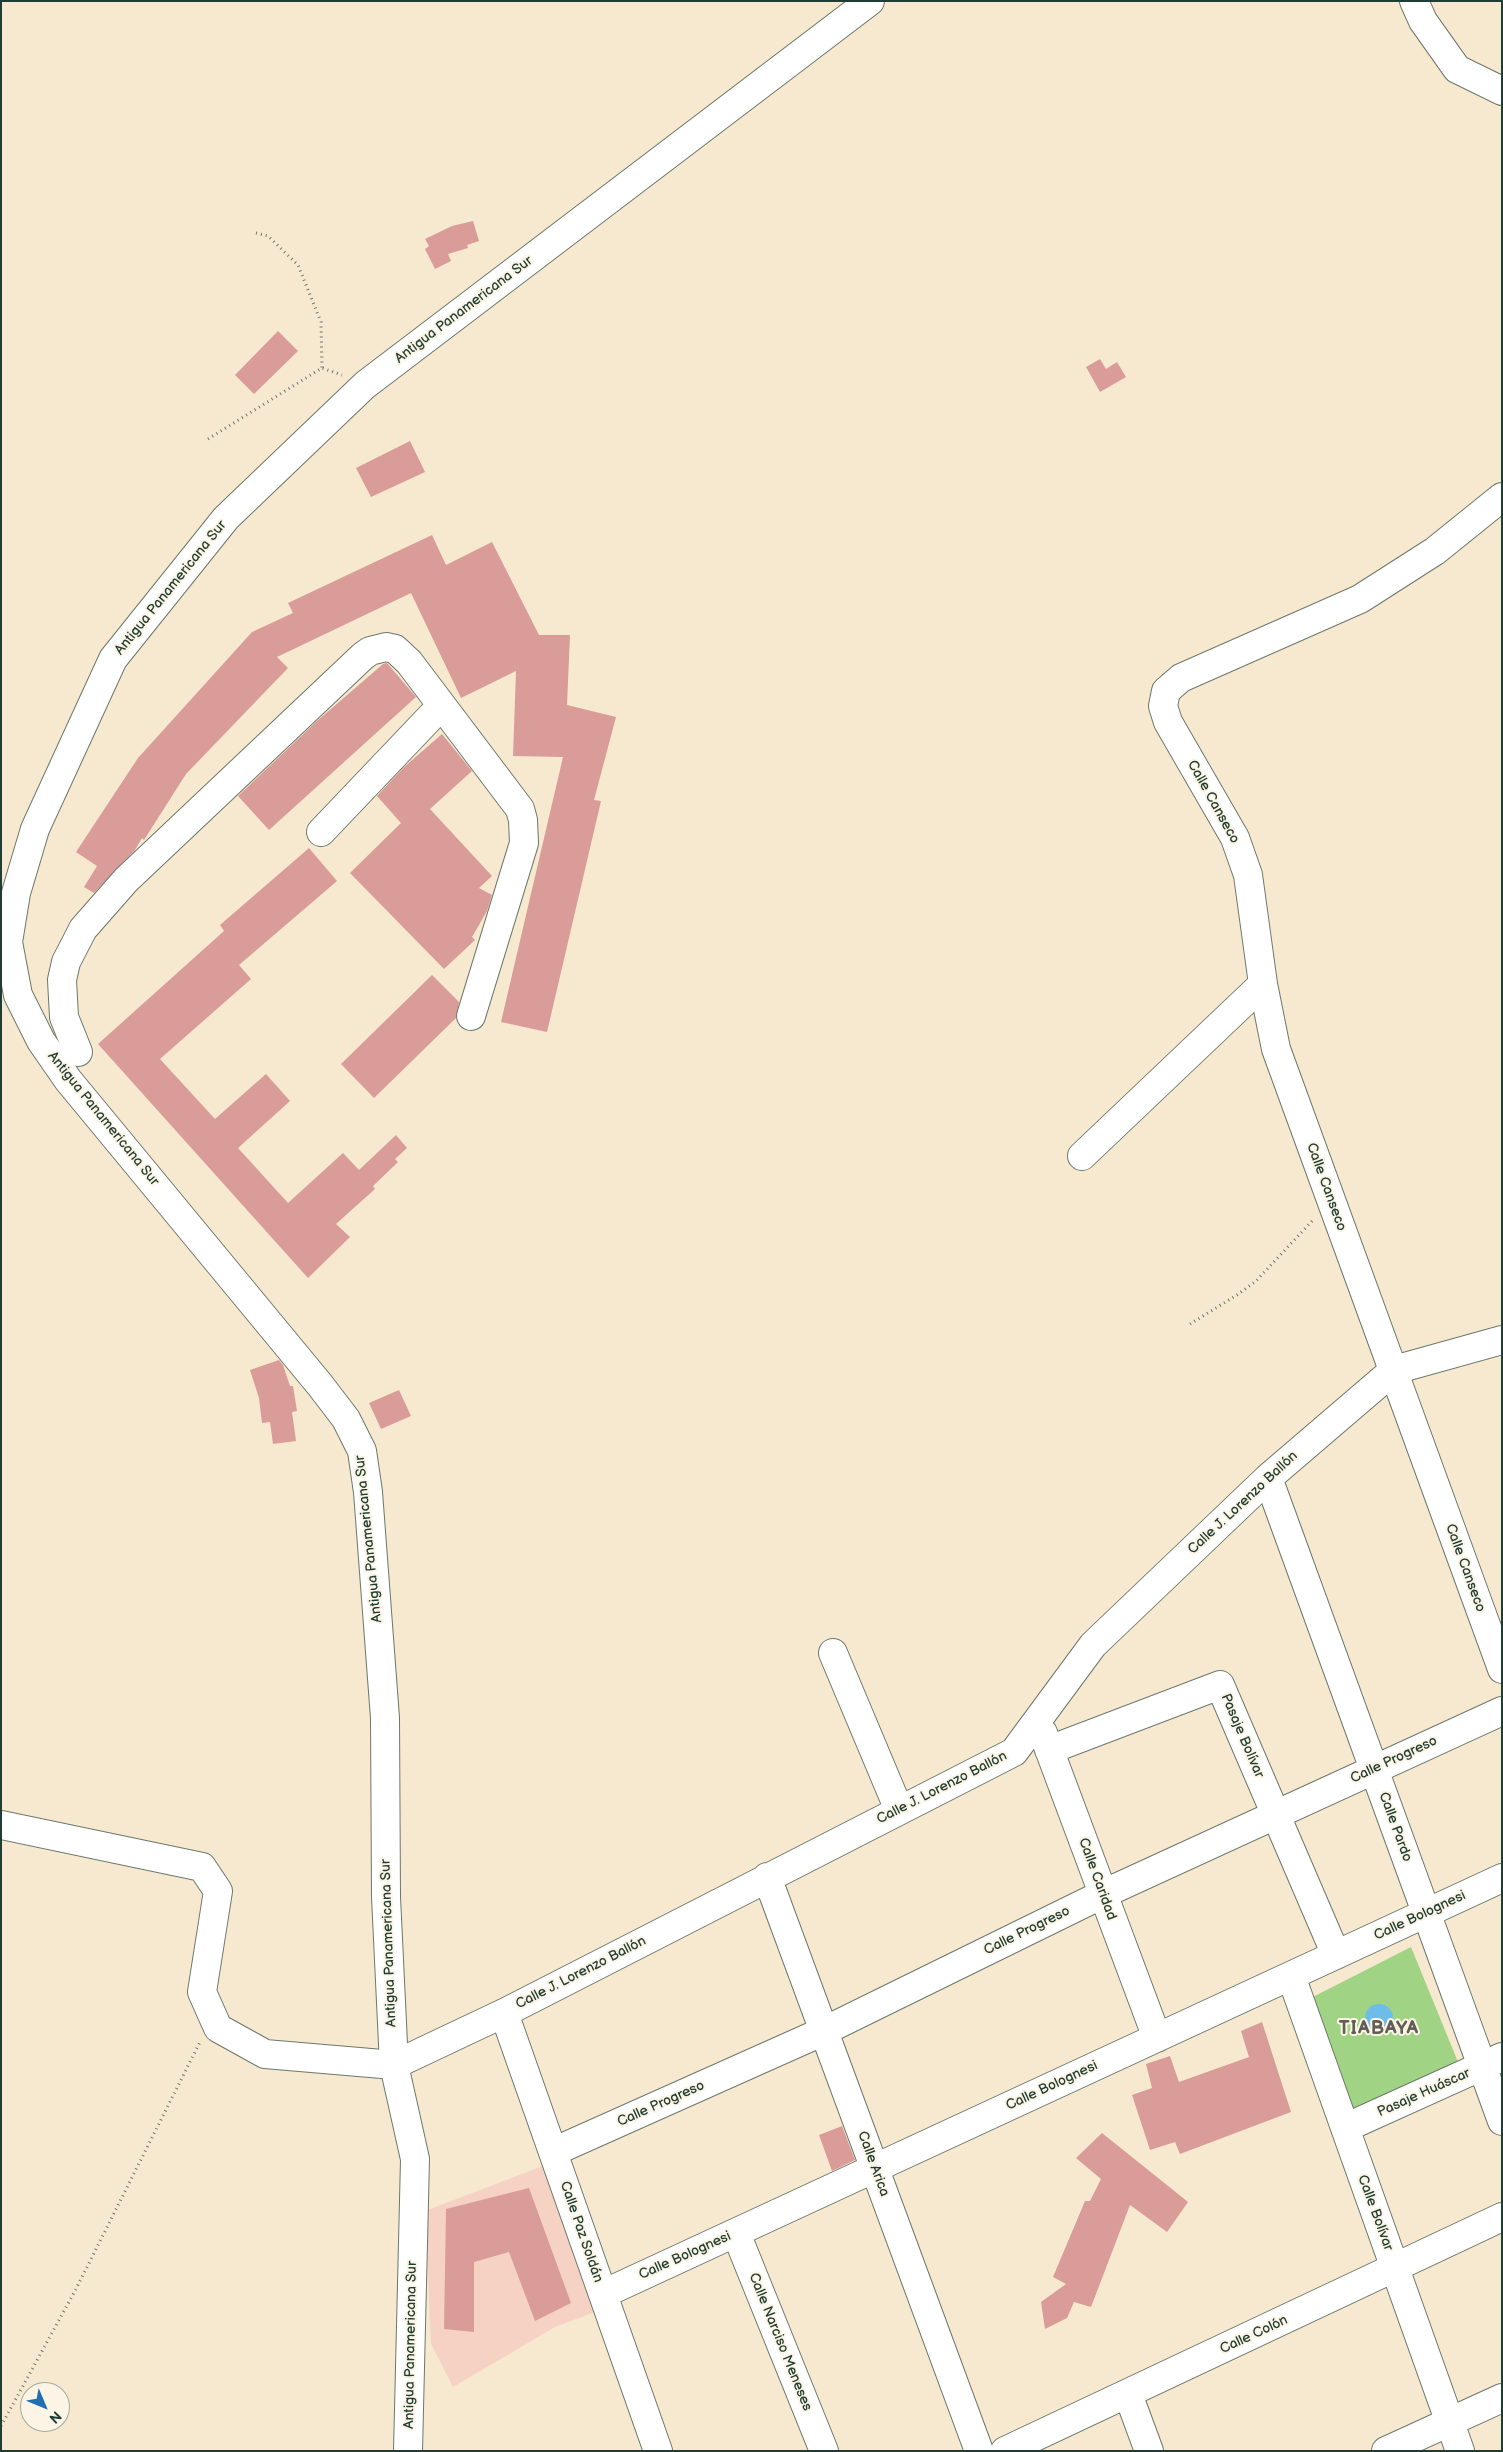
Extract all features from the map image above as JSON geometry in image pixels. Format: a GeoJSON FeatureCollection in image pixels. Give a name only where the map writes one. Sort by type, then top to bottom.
{"type":"FeatureCollection","features":[{"type":"Feature","properties":{"kind":"street","name":"Antigua Panamericana Sur"},"geometry":{"type":"LineString","coordinates":[[408,2451],[415,2159],[394,2065],[386,1897],[384,1718],[368,1492],[362,1451],[346,1419],[325,1392],[68,1080],[40,1041],[18,995],[8,942],[16,893],[35,829],[113,659],[226,518],[366,385],[870,1]]}},
{"type":"Feature","properties":{"kind":"street"},"geometry":{"type":"LineString","coordinates":[[1414,1],[1423,21],[1457,69],[1502,91]]}},
{"type":"Feature","properties":{"kind":"street","name":"Calle Canseco"},"geometry":{"type":"LineString","coordinates":[[1502,497],[1435,551],[1360,599],[1181,678],[1166,691],[1163,706],[1168,722],[1236,838],[1248,875],[1263,984],[1276,1049],[1502,1669]]}},
{"type":"Feature","properties":{"kind":"street"},"geometry":{"type":"LineString","coordinates":[[78,1052],[64,1017],[62,980],[66,962],[83,929],[126,880],[370,651],[386,647],[403,654],[520,809],[524,832],[522,848],[471,1016]]}},
{"type":"Feature","properties":{"kind":"street"},"geometry":{"type":"LineString","coordinates":[[321,832],[441,706]]}},
{"type":"Feature","properties":{"kind":"street"},"geometry":{"type":"LineString","coordinates":[[1082,1156],[1263,984]]}},
{"type":"Feature","properties":{"kind":"street","name":"Calle J. Lorenzo Ballón"},"geometry":{"type":"LineString","coordinates":[[394,2065],[504,2013],[1014,1752],[1093,1645],[1268,1478],[1394,1370],[1502,1340]]}},
{"type":"Feature","properties":{"kind":"street","name":"Calle Pardo"},"geometry":{"type":"LineString","coordinates":[[1268,1478],[1426,1913],[1492,2062],[1502,2121]]}},
{"type":"Feature","properties":{"kind":"street"},"geometry":{"type":"LineString","coordinates":[[833,1653],[899,1810]]}},
{"type":"Feature","properties":{"kind":"street","name":"Pasaje Bolívar"},"geometry":{"type":"LineString","coordinates":[[1049,1750],[1220,1685],[1336,1955]]}},
{"type":"Feature","properties":{"kind":"street","name":"Calle Progreso"},"geometry":{"type":"LineString","coordinates":[[553,2152],[824,2032],[1103,1894],[1502,1711]]}},
{"type":"Feature","properties":{"kind":"street","name":"Calle Caridad"},"geometry":{"type":"LineString","coordinates":[[1038,1719],[1157,2038]]}},
{"type":"Feature","properties":{"kind":"street"},"geometry":{"type":"LineString","coordinates":[[1,1824],[202,1868],[218,1891],[202,1992],[218,2028],[265,2054],[394,2065]]}},
{"type":"Feature","properties":{"kind":"street","name":"Calle Arica"},"geometry":{"type":"LineString","coordinates":[[767,1877],[979,2451]]}},
{"type":"Feature","properties":{"kind":"street","name":"Calle Bolognesi"},"geometry":{"type":"LineString","coordinates":[[603,2294],[1502,1878]]}},
{"type":"Feature","properties":{"kind":"street","name":"Calle Bolívar"},"geometry":{"type":"LineString","coordinates":[[1291,1976],[1460,2451]]}},
{"type":"Feature","properties":{"kind":"street","name":"Calle Paz Soldán"},"geometry":{"type":"LineString","coordinates":[[504,2013],[658,2451]]}},
{"type":"Feature","properties":{"kind":"street","name":"Pasaje Huáscar"},"geometry":{"type":"LineString","coordinates":[[1345,2128],[1492,2062]]}},
{"type":"Feature","properties":{"kind":"street","name":"Calle Colón"},"geometry":{"type":"LineString","coordinates":[[1005,2451],[1502,2217]]}},
{"type":"Feature","properties":{"kind":"street","name":"Calle Narciso Meneses"},"geometry":{"type":"LineString","coordinates":[[736,2233],[824,2451]]}},
{"type":"Feature","properties":{"kind":"street"},"geometry":{"type":"LineString","coordinates":[[1128,2394],[1149,2451]]}},
{"type":"Feature","properties":{"kind":"street"},"geometry":{"type":"LineString","coordinates":[[1386,2451],[1502,2398]]}},
{"type":"Feature","properties":{"kind":"path"},"geometry":{"type":"LineString","coordinates":[[256,233],[268,236],[298,265],[321,322],[322,368]]}},
{"type":"Feature","properties":{"kind":"path"},"geometry":{"type":"LineString","coordinates":[[322,368],[366,385]]}},
{"type":"Feature","properties":{"kind":"path"},"geometry":{"type":"LineString","coordinates":[[208,439],[322,368]]}},
{"type":"Feature","properties":{"kind":"path"},"geometry":{"type":"LineString","coordinates":[[1190,1324],[1237,1295],[1256,1280],[1307,1228],[1330,1198]]}},
{"type":"Feature","properties":{"kind":"path"},"geometry":{"type":"LineString","coordinates":[[1,2426],[76,2289],[213,2016]]}},
{"type":"Feature","properties":{"kind":"shaded area"},"geometry":{"type":"Polygon","coordinates":[[[548,2164],[600,2310],[555,2327],[453,2387],[431,2344],[425,2211],[548,2164]]]}},
{"type":"Feature","properties":{"kind":"green space"},"geometry":{"type":"Polygon","coordinates":[[[1411,1947],[1458,2062],[1345,2117],[1301,2003],[1411,1947]]]}},
{"type":"Feature","properties":{"kind":"water"},"geometry":{"type":"Polygon","coordinates":[[[1379,2004],[1389,2008],[1393,2018],[1389,2028],[1379,2032],[1369,2028],[1365,2018],[1369,2008],[1379,2004]]]}},
{"type":"Feature","properties":{"kind":"building"},"geometry":{"type":"Polygon","coordinates":[[[473,221],[479,241],[467,245],[468,248],[448,254],[451,261],[435,269],[425,249],[429,246],[425,239],[452,226],[473,221]]]}},
{"type":"Feature","properties":{"kind":"building"},"geometry":{"type":"Polygon","coordinates":[[[278,331],[298,351],[254,394],[235,375],[278,331]]]}},
{"type":"Feature","properties":{"kind":"building"},"geometry":{"type":"Polygon","coordinates":[[[1100,359],[1106,369],[1117,362],[1126,377],[1100,392],[1086,367],[1100,359]]]}},
{"type":"Feature","properties":{"kind":"building"},"geometry":{"type":"Polygon","coordinates":[[[410,441],[425,472],[371,497],[356,468],[410,441]]]}},
{"type":"Feature","properties":{"kind":"building"},"geometry":{"type":"Polygon","coordinates":[[[432,535],[446,565],[492,542],[539,635],[570,635],[567,705],[616,717],[594,800],[601,801],[547,1032],[501,1022],[563,757],[513,756],[516,671],[461,698],[411,593],[277,657],[288,668],[186,774],[144,840],[142,838],[135,850],[94,893],[84,887],[97,866],[76,852],[138,758],[252,632],[293,613],[288,603],[432,535]]]}},
{"type":"Feature","properties":{"kind":"building"},"geometry":{"type":"Polygon","coordinates":[[[387,663],[416,697],[269,830],[238,796],[317,721],[383,664],[387,663]]]}},
{"type":"Feature","properties":{"kind":"building"},"geometry":{"type":"Polygon","coordinates":[[[442,734],[472,771],[430,809],[492,876],[479,888],[492,895],[487,911],[472,937],[475,940],[444,969],[350,873],[401,823],[377,796],[403,768],[442,734]]]}},
{"type":"Feature","properties":{"kind":"building"},"geometry":{"type":"Polygon","coordinates":[[[309,848],[337,881],[239,965],[251,979],[160,1059],[215,1119],[266,1074],[290,1101],[238,1148],[288,1203],[343,1153],[359,1170],[396,1135],[407,1148],[395,1159],[398,1162],[373,1186],[375,1189],[336,1224],[350,1237],[308,1278],[98,1044],[224,931],[220,925],[309,848]]]}},
{"type":"Feature","properties":{"kind":"building"},"geometry":{"type":"Polygon","coordinates":[[[432,975],[459,1002],[456,1018],[374,1098],[341,1064],[432,975]]]}},
{"type":"Feature","properties":{"kind":"building"},"geometry":{"type":"Polygon","coordinates":[[[279,1360],[283,1365],[290,1386],[293,1386],[297,1411],[292,1412],[296,1441],[273,1444],[270,1422],[262,1423],[259,1398],[250,1370],[279,1360]]]}},
{"type":"Feature","properties":{"kind":"building"},"geometry":{"type":"Polygon","coordinates":[[[399,1390],[411,1416],[381,1429],[369,1403],[399,1390]]]}},
{"type":"Feature","properties":{"kind":"building"},"geometry":{"type":"Polygon","coordinates":[[[1262,2022],[1291,2112],[1180,2154],[1175,2142],[1150,2150],[1132,2095],[1152,2088],[1146,2064],[1170,2056],[1179,2082],[1249,2057],[1241,2031],[1262,2022]]]}},
{"type":"Feature","properties":{"kind":"building"},"geometry":{"type":"Polygon","coordinates":[[[842,2126],[855,2160],[832,2171],[819,2135],[842,2126]]]}},
{"type":"Feature","properties":{"kind":"building"},"geometry":{"type":"Polygon","coordinates":[[[1102,2133],[1188,2202],[1167,2232],[1130,2205],[1091,2307],[1074,2302],[1067,2318],[1045,2329],[1041,2302],[1066,2284],[1053,2277],[1085,2201],[1090,2201],[1101,2179],[1076,2158],[1102,2133]]]}},
{"type":"Feature","properties":{"kind":"building"},"geometry":{"type":"Polygon","coordinates":[[[529,2188],[571,2303],[535,2321],[509,2252],[474,2262],[474,2332],[444,2329],[446,2209],[529,2188]]]}},
{"type":"Feature","properties":{"kind":"district","name":"TIABAYA"},"geometry":{"type":"Point","coordinates":[1379,2029]}}]}
